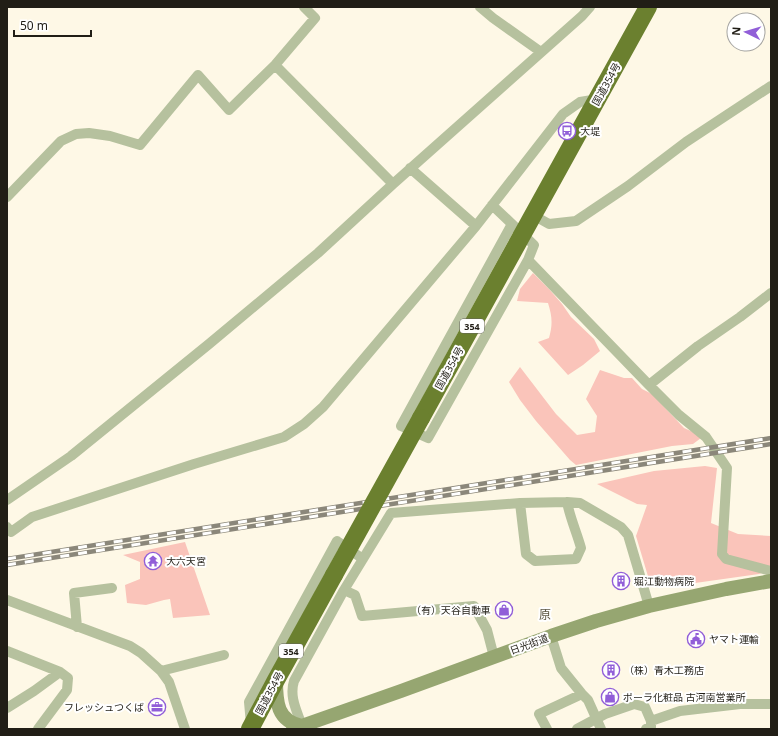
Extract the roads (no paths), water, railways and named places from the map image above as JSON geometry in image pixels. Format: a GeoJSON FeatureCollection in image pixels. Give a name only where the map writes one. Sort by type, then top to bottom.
{"type":"FeatureCollection","features":[{"type":"Feature","properties":{"kind":"highway","name":"国道354号"},"geometry":{"type":"LineString","coordinates":[[250,728],[421,418],[518,229],[533,216],[648,7]]}},
{"type":"Feature","properties":{"kind":"main road","name":"日光街道"},"geometry":{"type":"LineString","coordinates":[[298,727],[494,656],[596,621],[649,606],[771,581]]}},
{"type":"Feature","properties":{"kind":"main road"},"geometry":{"type":"LineString","coordinates":[[276,680],[276,696],[280,712],[287,721],[298,727]]}},
{"type":"Feature","properties":{"kind":"street"},"geometry":{"type":"LineString","coordinates":[[7,197],[61,141],[76,134],[89,132],[110,136],[140,145],[198,75],[229,110],[275,65],[315,18],[304,7]]}},
{"type":"Feature","properties":{"kind":"street"},"geometry":{"type":"LineString","coordinates":[[480,7],[541,52]]}},
{"type":"Feature","properties":{"kind":"street"},"geometry":{"type":"LineString","coordinates":[[7,500],[72,456],[318,253],[410,168],[582,16],[590,7]]}},
{"type":"Feature","properties":{"kind":"street"},"geometry":{"type":"LineString","coordinates":[[275,65],[393,184]]}},
{"type":"Feature","properties":{"kind":"street"},"geometry":{"type":"LineString","coordinates":[[533,216],[548,224],[576,221],[628,186],[686,142],[771,86]]}},
{"type":"Feature","properties":{"kind":"street"},"geometry":{"type":"LineString","coordinates":[[7,527],[12,532],[32,517],[194,464],[284,437],[304,424],[323,406],[476,226],[563,114],[580,102],[598,99]]}},
{"type":"Feature","properties":{"kind":"street"},"geometry":{"type":"LineString","coordinates":[[410,168],[476,226]]}},
{"type":"Feature","properties":{"kind":"street"},"geometry":{"type":"LineString","coordinates":[[492,205],[518,229],[534,245],[528,260],[428,438],[401,426],[518,229]]}},
{"type":"Feature","properties":{"kind":"street"},"geometry":{"type":"LineString","coordinates":[[528,260],[679,415],[706,437],[727,468],[722,554],[726,559],[771,571]]}},
{"type":"Feature","properties":{"kind":"street"},"geometry":{"type":"LineString","coordinates":[[649,385],[698,346],[740,317],[771,293]]}},
{"type":"Feature","properties":{"kind":"street"},"geometry":{"type":"LineString","coordinates":[[520,503],[526,554],[535,561],[576,559],[581,548],[567,502]]}},
{"type":"Feature","properties":{"kind":"street"},"geometry":{"type":"LineString","coordinates":[[298,727],[292,688],[294,682],[344,590],[391,513],[520,503],[580,503],[621,527],[628,535],[649,606]]}},
{"type":"Feature","properties":{"kind":"street"},"geometry":{"type":"LineString","coordinates":[[250,728],[249,702],[337,541],[363,558]]}},
{"type":"Feature","properties":{"kind":"street"},"geometry":{"type":"LineString","coordinates":[[77,626],[74,593],[112,588]]}},
{"type":"Feature","properties":{"kind":"street"},"geometry":{"type":"LineString","coordinates":[[344,590],[356,595],[362,616],[474,606],[487,630],[494,656]]}},
{"type":"Feature","properties":{"kind":"street"},"geometry":{"type":"LineString","coordinates":[[7,600],[130,646],[141,653],[161,671],[169,682],[185,729]]}},
{"type":"Feature","properties":{"kind":"street"},"geometry":{"type":"LineString","coordinates":[[551,636],[561,668],[588,700],[601,729]]}},
{"type":"Feature","properties":{"kind":"street"},"geometry":{"type":"LineString","coordinates":[[8,652],[60,672],[68,678],[66,690],[38,729]]}},
{"type":"Feature","properties":{"kind":"street"},"geometry":{"type":"LineString","coordinates":[[161,671],[224,655]]}},
{"type":"Feature","properties":{"kind":"street"},"geometry":{"type":"LineString","coordinates":[[7,708],[60,672]]}},
{"type":"Feature","properties":{"kind":"street"},"geometry":{"type":"LineString","coordinates":[[547,729],[539,714],[582,694]]}},
{"type":"Feature","properties":{"kind":"street"},"geometry":{"type":"LineString","coordinates":[[577,729],[605,714],[634,704],[645,707],[648,725],[680,711],[740,704],[771,704]]}},
{"type":"Feature","properties":{"kind":"railway"},"geometry":{"type":"LineString","coordinates":[[7,559],[771,438]]}},
{"type":"Feature","properties":{"kind":"railway"},"geometry":{"type":"LineString","coordinates":[[7,565],[771,444]]}},
{"type":"Feature","properties":{"kind":"place","name":"大堤"},"geometry":{"type":"Point","coordinates":[567,131]}},
{"type":"Feature","properties":{"kind":"place","name":"大六天宮"},"geometry":{"type":"Point","coordinates":[153,561]}},
{"type":"Feature","properties":{"kind":"place","name":"堀江動物病院"},"geometry":{"type":"Point","coordinates":[621,581]}},
{"type":"Feature","properties":{"kind":"place","name":"（有）天谷自動車"},"geometry":{"type":"Point","coordinates":[504,610]}},
{"type":"Feature","properties":{"kind":"place","name":"ヤマト運輸"},"geometry":{"type":"Point","coordinates":[696,639]}},
{"type":"Feature","properties":{"kind":"place","name":"（株）青木工務店"},"geometry":{"type":"Point","coordinates":[611,670]}},
{"type":"Feature","properties":{"kind":"place","name":"ポーラ化粧品 古河南営業所"},"geometry":{"type":"Point","coordinates":[610,697]}},
{"type":"Feature","properties":{"kind":"place","name":"フレッシュつくば"},"geometry":{"type":"Point","coordinates":[157,707]}},
{"type":"Feature","properties":{"kind":"district","name":"原"},"geometry":{"type":"Point","coordinates":[545,614]}}]}
